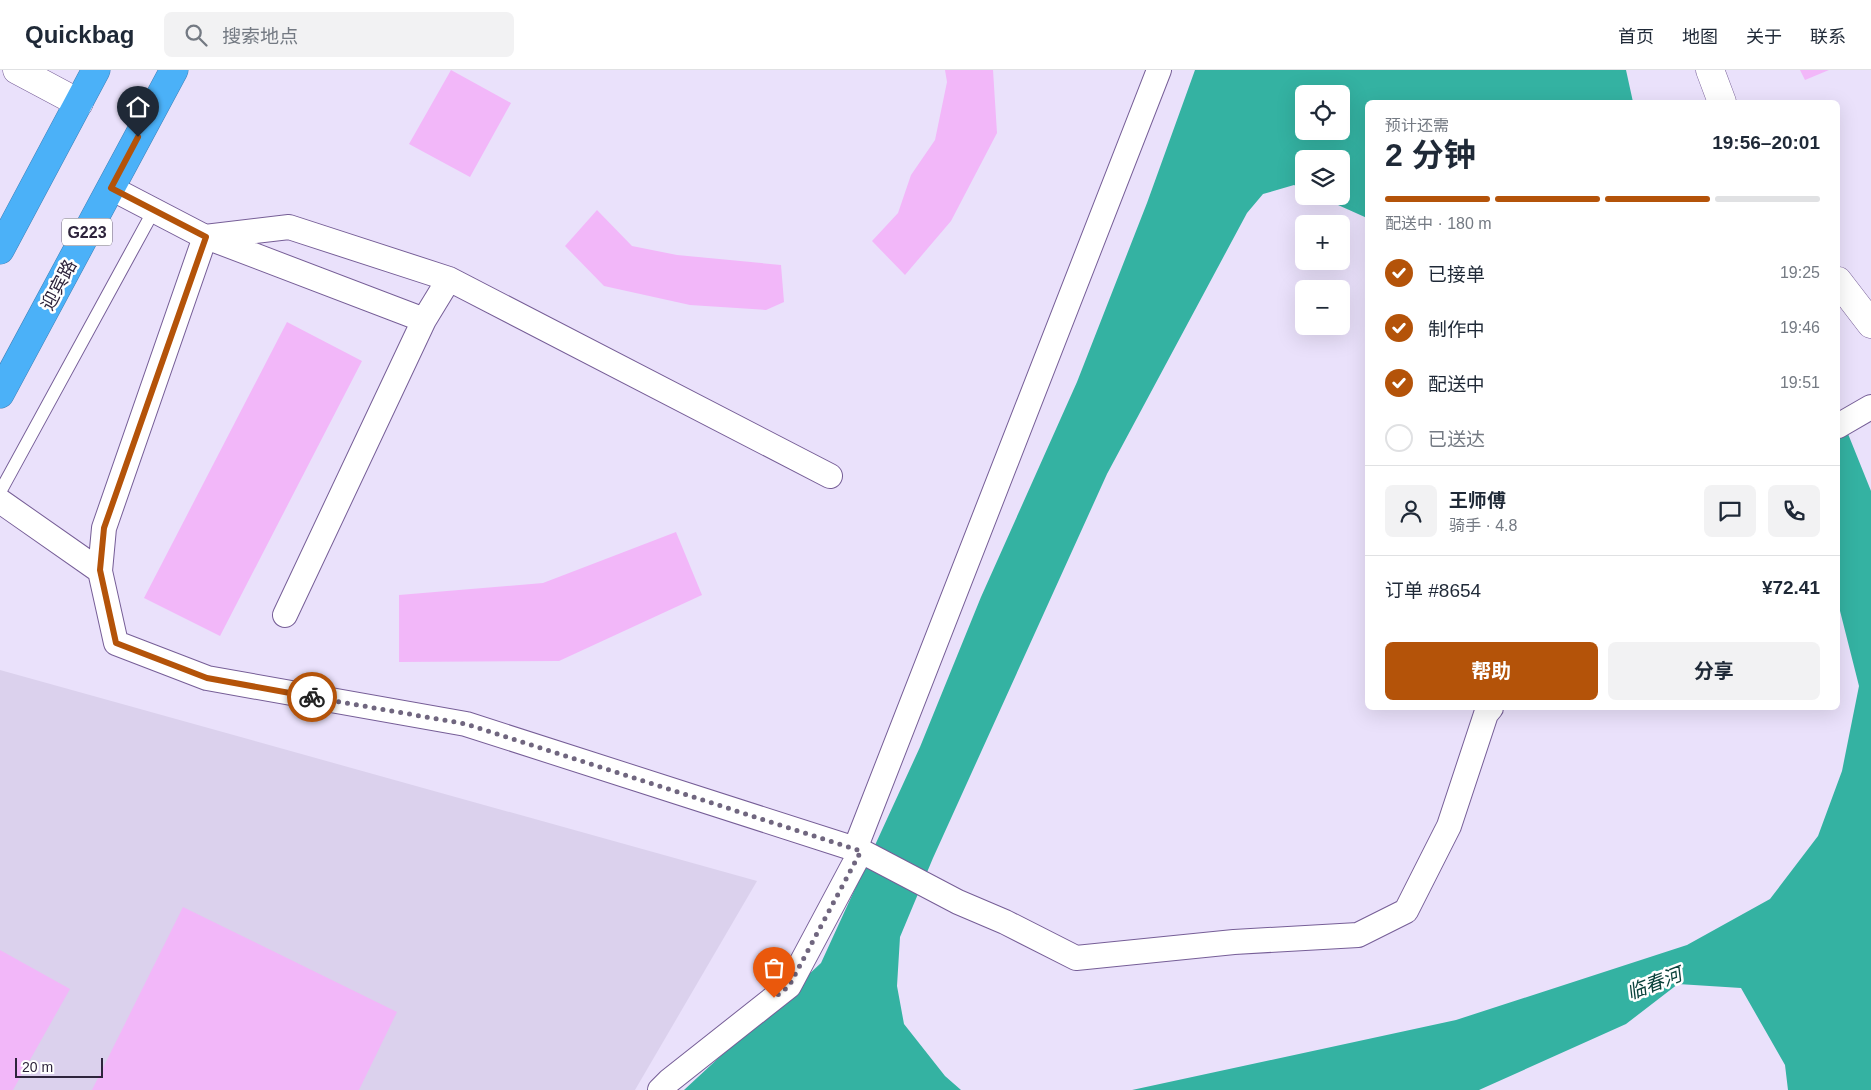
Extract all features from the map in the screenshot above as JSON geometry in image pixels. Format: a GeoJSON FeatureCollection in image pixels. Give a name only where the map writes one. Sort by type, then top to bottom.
{"type":"FeatureCollection","features":[{"type":"Feature","properties":{"kind":"highway"},"geometry":{"type":"LineString","coordinates":[[0,250],[96,70]]}},
{"type":"Feature","properties":{"kind":"highway","name":"迎宾路"},"geometry":{"type":"LineString","coordinates":[[0,394],[174,70]]}},
{"type":"Feature","properties":{"kind":"street"},"geometry":{"type":"LineString","coordinates":[[17,70],[79,103]]}},
{"type":"Feature","properties":{"kind":"street"},"geometry":{"type":"LineString","coordinates":[[660,1090],[789,986],[858,850],[1159,70]]}},
{"type":"Feature","properties":{"kind":"street"},"geometry":{"type":"LineString","coordinates":[[1710,70],[1721,100]]}},
{"type":"Feature","properties":{"kind":"street"},"geometry":{"type":"LineString","coordinates":[[111,188],[206,237],[424,320]]}},
{"type":"Feature","properties":{"kind":"street"},"geometry":{"type":"LineString","coordinates":[[206,237],[289,228],[449,279],[830,476]]}},
{"type":"Feature","properties":{"kind":"street"},"geometry":{"type":"LineString","coordinates":[[206,237],[104,528],[100,570],[116,643],[207,678],[466,724],[858,850],[958,902],[1005,922],[1076,958],[1234,942],[1358,935],[1406,911],[1449,826],[1486,714],[1489,710]]}},
{"type":"Feature","properties":{"kind":"street"},"geometry":{"type":"LineString","coordinates":[[285,615],[424,320],[449,279]]}},
{"type":"Feature","properties":{"kind":"street"},"geometry":{"type":"LineString","coordinates":[[1840,284],[1871,324]]}},
{"type":"Feature","properties":{"kind":"street"},"geometry":{"type":"LineString","coordinates":[[0,501],[100,570]]}},
{"type":"Feature","properties":{"kind":"lane"},"geometry":{"type":"LineString","coordinates":[[0,492],[154,210]]}},
{"type":"Feature","properties":{"kind":"shaded area"},"geometry":{"type":"Polygon","coordinates":[[[0,670],[757,881],[635,1090],[0,1090],[0,670]]]}},
{"type":"Feature","properties":{"kind":"water"},"geometry":{"type":"Polygon","coordinates":[[[1195,70],[1626,70],[1633,100],[1365,100],[1365,217],[1338,205],[1350,205],[1350,150],[1295,150],[1295,186],[1263,194],[1247,213],[1107,474],[933,858],[900,937],[897,986],[904,1024],[945,1076],[961,1090],[684,1090],[821,963],[920,747],[981,597],[1077,382],[1147,203],[1195,70]]]}},
{"type":"Feature","properties":{"kind":"water","name":"临春河"},"geometry":{"type":"Polygon","coordinates":[[[1840,414],[1871,491],[1871,1090],[1788,1090],[1785,1065],[1741,988],[1678,984],[1626,1024],[1479,1090],[1132,1090],[1456,1020],[1687,945],[1770,899],[1818,836],[1842,771],[1859,686],[1840,611],[1840,414]]]}},
{"type":"Feature","properties":{"kind":"building"},"geometry":{"type":"Polygon","coordinates":[[[451,70],[511,103],[470,177],[409,144],[451,70]]]}},
{"type":"Feature","properties":{"kind":"building"},"geometry":{"type":"Polygon","coordinates":[[[945,70],[993,70],[997,133],[951,221],[905,275],[872,241],[898,213],[911,175],[935,140],[947,82],[945,70]]]}},
{"type":"Feature","properties":{"kind":"building"},"geometry":{"type":"Polygon","coordinates":[[[1800,70],[1829,70],[1805,80],[1800,70]]]}},
{"type":"Feature","properties":{"kind":"building"},"geometry":{"type":"Polygon","coordinates":[[[597,210],[632,246],[677,255],[781,265],[784,302],[766,310],[690,305],[604,286],[565,246],[597,210]]]}},
{"type":"Feature","properties":{"kind":"building"},"geometry":{"type":"Polygon","coordinates":[[[287,322],[362,361],[220,636],[144,598],[287,322]]]}},
{"type":"Feature","properties":{"kind":"building"},"geometry":{"type":"Polygon","coordinates":[[[676,532],[702,595],[559,661],[399,662],[399,595],[543,583],[676,532]]]}},
{"type":"Feature","properties":{"kind":"building"},"geometry":{"type":"Polygon","coordinates":[[[183,907],[397,1012],[359,1090],[92,1090],[183,907]]]}},
{"type":"Feature","properties":{"kind":"building"},"geometry":{"type":"Polygon","coordinates":[[[0,950],[70,989],[13,1090],[0,1090],[0,950]]]}},
{"type":"Feature","properties":{"kind":"way so far"},"geometry":{"type":"LineString","coordinates":[[312,697],[466,724],[861,851],[789,986],[774,998]]}},
{"type":"Feature","properties":{"kind":"route"},"geometry":{"type":"LineString","coordinates":[[138,137],[111,188],[206,237],[104,528],[100,570],[116,643],[207,678],[312,697]]}}]}
